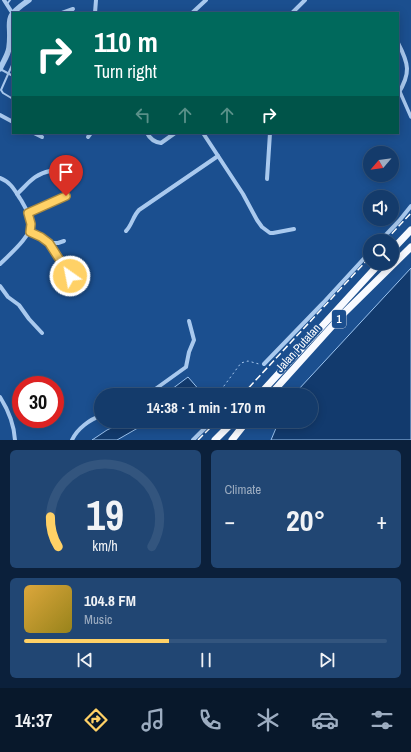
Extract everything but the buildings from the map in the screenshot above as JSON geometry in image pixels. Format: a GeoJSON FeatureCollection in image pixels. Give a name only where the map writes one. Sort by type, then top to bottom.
{"type":"FeatureCollection","features":[{"type":"Feature","properties":{"kind":"highway"},"geometry":{"type":"LineString","coordinates":[[399,243],[411,230]]}},
{"type":"Feature","properties":{"kind":"highway","name":"Jalan Putatan"},"geometry":{"type":"LineString","coordinates":[[278,387],[343,314],[411,247]]}},
{"type":"Feature","properties":{"kind":"highway","name":"Jalan Putatan"},"geometry":{"type":"LineString","coordinates":[[266,388],[373,270]]}},
{"type":"Feature","properties":{"kind":"highway"},"geometry":{"type":"LineString","coordinates":[[324,323],[329,323],[343,314]]}},
{"type":"Feature","properties":{"kind":"highway"},"geometry":{"type":"LineString","coordinates":[[266,388],[271,385],[278,387]]}},
{"type":"Feature","properties":{"kind":"highway"},"geometry":{"type":"LineString","coordinates":[[215,440],[227,428]]}},
{"type":"Feature","properties":{"kind":"highway"},"geometry":{"type":"LineString","coordinates":[[232,440],[241,428]]}},
{"type":"Feature","properties":{"kind":"street"},"geometry":{"type":"LineString","coordinates":[[4,0],[11,11]]}},
{"type":"Feature","properties":{"kind":"street"},"geometry":{"type":"LineString","coordinates":[[0,69],[8,52],[11,35],[7,21],[8,16],[11,11],[29,0]]}},
{"type":"Feature","properties":{"kind":"street"},"geometry":{"type":"LineString","coordinates":[[95,12],[96,0]]}},
{"type":"Feature","properties":{"kind":"street"},"geometry":{"type":"LineString","coordinates":[[194,12],[206,0]]}},
{"type":"Feature","properties":{"kind":"street"},"geometry":{"type":"LineString","coordinates":[[293,12],[305,0]]}},
{"type":"Feature","properties":{"kind":"street"},"geometry":{"type":"LineString","coordinates":[[65,12],[73,9]]}},
{"type":"Feature","properties":{"kind":"street"},"geometry":{"type":"LineString","coordinates":[[399,45],[407,59],[408,65],[406,79],[399,92],[411,117]]}},
{"type":"Feature","properties":{"kind":"street"},"geometry":{"type":"LineString","coordinates":[[0,115],[12,121]]}},
{"type":"Feature","properties":{"kind":"street"},"geometry":{"type":"LineString","coordinates":[[36,134],[42,137]]}},
{"type":"Feature","properties":{"kind":"street"},"geometry":{"type":"LineString","coordinates":[[148,134],[154,141],[161,143],[174,134]]}},
{"type":"Feature","properties":{"kind":"street"},"geometry":{"type":"LineString","coordinates":[[204,134],[243,194],[256,220],[262,227],[273,234],[294,229]]}},
{"type":"Feature","properties":{"kind":"street"},"geometry":{"type":"LineString","coordinates":[[266,179],[270,134]]}},
{"type":"Feature","properties":{"kind":"street"},"geometry":{"type":"LineString","coordinates":[[126,231],[129,228],[135,213],[218,156]]}},
{"type":"Feature","properties":{"kind":"street"},"geometry":{"type":"LineString","coordinates":[[17,194],[34,176],[50,171]]}},
{"type":"Feature","properties":{"kind":"street"},"geometry":{"type":"LineString","coordinates":[[0,178],[10,184],[17,194],[28,213],[31,224],[30,232],[0,264]]}},
{"type":"Feature","properties":{"kind":"street"},"geometry":{"type":"LineString","coordinates":[[28,213],[66,196]]}},
{"type":"Feature","properties":{"kind":"street"},"geometry":{"type":"LineString","coordinates":[[387,234],[400,221],[411,206]]}},
{"type":"Feature","properties":{"kind":"street"},"geometry":{"type":"LineString","coordinates":[[30,232],[49,243],[70,276]]}},
{"type":"Feature","properties":{"kind":"street"},"geometry":{"type":"LineString","coordinates":[[49,243],[64,241]]}},
{"type":"Feature","properties":{"kind":"street"},"geometry":{"type":"LineString","coordinates":[[264,364],[363,260]]}},
{"type":"Feature","properties":{"kind":"street"},"geometry":{"type":"LineString","coordinates":[[0,286],[8,297],[19,305],[42,334]]}},
{"type":"Feature","properties":{"kind":"street"},"geometry":{"type":"LineString","coordinates":[[157,388],[186,367],[189,352],[194,340],[189,321]]}},
{"type":"Feature","properties":{"kind":"street"},"geometry":{"type":"LineString","coordinates":[[0,397],[11,417],[15,440]]}},
{"type":"Feature","properties":{"kind":"street"},"geometry":{"type":"LineString","coordinates":[[72,440],[84,425],[94,420]]}},
{"type":"Feature","properties":{"kind":"street"},"geometry":{"type":"LineString","coordinates":[[193,440],[205,428]]}},
{"type":"Feature","properties":{"kind":"lane"},"geometry":{"type":"LineString","coordinates":[[6,5],[10,0]]}},
{"type":"Feature","properties":{"kind":"lane"},"geometry":{"type":"LineString","coordinates":[[12,65],[1,90],[12,98]]}},
{"type":"Feature","properties":{"kind":"lane"},"geometry":{"type":"LineString","coordinates":[[0,69],[12,75]]}},
{"type":"Feature","properties":{"kind":"path"},"geometry":{"type":"LineString","coordinates":[[222,388],[241,363],[248,361],[257,364],[264,364]]}},
{"type":"Feature","properties":{"kind":"water"},"geometry":{"type":"Polygon","coordinates":[[[411,268],[411,440],[271,440],[276,428],[318,428],[318,388],[300,388],[411,268]]]}},
{"type":"Feature","properties":{"kind":"water"},"geometry":{"type":"Polygon","coordinates":[[[188,377],[198,388],[173,388],[188,377]]]}},
{"type":"Feature","properties":{"kind":"water"},"geometry":{"type":"Polygon","coordinates":[[[111,428],[138,428],[117,440],[92,440],[111,428]]]}},
{"type":"Feature","properties":{"kind":"railway"},"geometry":{"type":"LineString","coordinates":[[392,234],[411,213]]}},
{"type":"Feature","properties":{"kind":"railway"},"geometry":{"type":"LineString","coordinates":[[248,388],[363,265]]}},
{"type":"Feature","properties":{"kind":"railway"},"geometry":{"type":"LineString","coordinates":[[198,440],[210,428]]}},
{"type":"Feature","properties":{"kind":"route"},"geometry":{"type":"LineString","coordinates":[[66,196],[28,213],[31,224],[30,232],[49,243],[70,276]]}}]}
